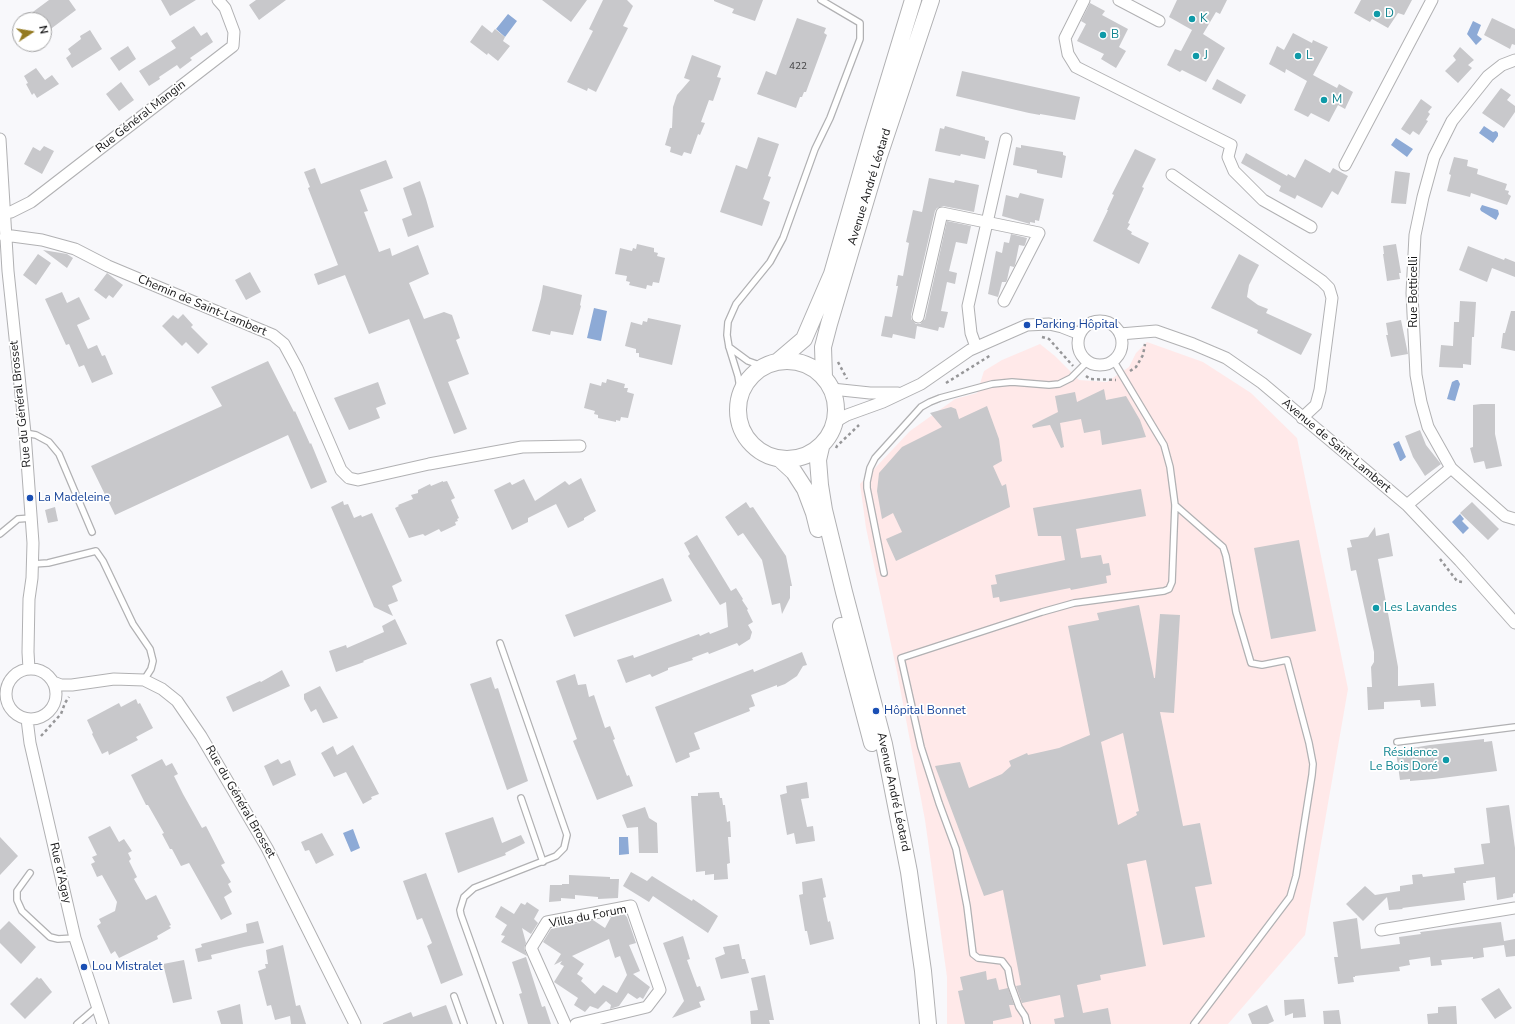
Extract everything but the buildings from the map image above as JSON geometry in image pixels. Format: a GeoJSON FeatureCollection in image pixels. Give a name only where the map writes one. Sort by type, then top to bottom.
{"type":"FeatureCollection","features":[{"type":"Feature","properties":{"kind":"main road","name":"Avenue André Léotard"},"geometry":{"type":"LineString","coordinates":[[771,364],[804,339],[832,274],[913,0]]}},
{"type":"Feature","properties":{"kind":"main road","name":"Avenue André Léotard"},"geometry":{"type":"LineString","coordinates":[[828,383],[823,347],[829,324],[878,159],[931,0]]}},
{"type":"Feature","properties":{"kind":"main road"},"geometry":{"type":"LineString","coordinates":[[790,361],[803,364],[814,369],[828,383],[836,400],[837,411],[830,436],[820,447],[802,458],[781,460],[761,452],[752,445],[741,427],[738,416],[741,394],[750,378],[771,364],[790,361]]}},
{"type":"Feature","properties":{"kind":"main road","name":"Avenue André Léotard"},"geometry":{"type":"LineString","coordinates":[[820,447],[818,460],[824,510],[882,738],[910,872],[928,1024]]}},
{"type":"Feature","properties":{"kind":"main road","name":"Avenue André Léotard"},"geometry":{"type":"LineString","coordinates":[[781,460],[794,472],[805,489],[814,513],[873,747],[900,875],[914,973],[918,1024]]}},
{"type":"Feature","properties":{"kind":"street","name":"Rue Général Mangin"},"geometry":{"type":"LineString","coordinates":[[4,213],[11,212],[31,202],[234,46],[234,32],[225,8],[218,0]]}},
{"type":"Feature","properties":{"kind":"street"},"geometry":{"type":"LineString","coordinates":[[1084,0],[1065,38],[1068,54],[1076,67],[1231,145],[1228,157],[1234,171],[1263,200],[1311,227]]}},
{"type":"Feature","properties":{"kind":"street"},"geometry":{"type":"LineString","coordinates":[[1119,0],[1159,21]]}},
{"type":"Feature","properties":{"kind":"street"},"geometry":{"type":"LineString","coordinates":[[1345,165],[1432,0]]}},
{"type":"Feature","properties":{"kind":"street","name":"Rue Botticelli"},"geometry":{"type":"LineString","coordinates":[[1515,60],[1502,65],[1488,76],[1452,121],[1434,157],[1422,197],[1415,235],[1412,293],[1416,375],[1428,427],[1452,468],[1505,516],[1515,519]]}},
{"type":"Feature","properties":{"kind":"street","name":"Rue du Général Brosset"},"geometry":{"type":"LineString","coordinates":[[0,139],[5,237],[32,518],[33,564],[29,598],[28,652],[30,669]]}},
{"type":"Feature","properties":{"kind":"street"},"geometry":{"type":"LineString","coordinates":[[976,347],[971,333],[968,306],[1006,139]]}},
{"type":"Feature","properties":{"kind":"street"},"geometry":{"type":"LineString","coordinates":[[1172,175],[1322,281],[1329,288],[1332,298],[1320,390],[1316,405],[1302,418]]}},
{"type":"Feature","properties":{"kind":"street"},"geometry":{"type":"LineString","coordinates":[[918,317],[942,213],[1039,233],[1004,302]]}},
{"type":"Feature","properties":{"kind":"street","name":"Chemin de Saint-Lambert"},"geometry":{"type":"LineString","coordinates":[[5,237],[12,236],[42,240],[75,249],[108,266],[273,335],[284,344],[297,368],[341,470],[349,478],[358,480],[429,464],[522,447],[580,446]]}},
{"type":"Feature","properties":{"kind":"street"},"geometry":{"type":"LineString","coordinates":[[1098,321],[1111,324],[1120,334],[1122,341],[1118,355],[1107,364],[1099,365],[1088,361],[1081,354],[1078,347],[1080,334],[1085,327],[1098,321]]}},
{"type":"Feature","properties":{"kind":"street"},"geometry":{"type":"LineString","coordinates":[[835,422],[847,415],[883,402],[921,384],[970,350],[1027,325],[1049,324],[1080,334]]}},
{"type":"Feature","properties":{"kind":"street","name":"Avenue de Saint-Lambert"},"geometry":{"type":"LineString","coordinates":[[1120,334],[1156,331],[1193,344],[1226,358],[1262,384],[1335,444],[1406,506],[1460,561],[1515,623]]}},
{"type":"Feature","properties":{"kind":"street"},"geometry":{"type":"LineString","coordinates":[[828,383],[870,393],[903,393]]}},
{"type":"Feature","properties":{"kind":"street"},"geometry":{"type":"LineString","coordinates":[[1406,506],[1452,468]]}},
{"type":"Feature","properties":{"kind":"street"},"geometry":{"type":"LineString","coordinates":[[30,669],[39,670],[47,675],[53,682],[56,691],[56,700],[52,709],[45,715],[36,719],[27,719],[18,716],[11,710],[7,703],[6,692],[10,680],[19,672],[30,669]]}},
{"type":"Feature","properties":{"kind":"street","name":"Rue du Général Brosset"},"geometry":{"type":"LineString","coordinates":[[53,682],[61,685],[72,685],[114,679],[144,680],[162,689],[177,701],[201,736],[267,848],[355,1024]]}},
{"type":"Feature","properties":{"kind":"street"},"geometry":{"type":"LineString","coordinates":[[0,710],[11,710]]}},
{"type":"Feature","properties":{"kind":"street","name":"Rue d'Agay"},"geometry":{"type":"LineString","coordinates":[[27,719],[31,747],[75,938],[103,1024]]}},
{"type":"Feature","properties":{"kind":"street","name":"Villa du Forum"},"geometry":{"type":"LineString","coordinates":[[565,1024],[531,948],[547,922],[631,906],[660,990],[647,1007],[576,1024]]}},
{"type":"Feature","properties":{"kind":"street"},"geometry":{"type":"LineString","coordinates":[[1381,930],[1515,908]]}},
{"type":"Feature","properties":{"kind":"lane"},"geometry":{"type":"LineString","coordinates":[[741,394],[738,376],[729,347],[727,335],[728,322],[736,304],[770,262],[783,238],[815,150],[830,118],[860,39],[860,23],[821,0]]}},
{"type":"Feature","properties":{"kind":"lane"},"geometry":{"type":"LineString","coordinates":[[729,347],[748,361],[771,364]]}},
{"type":"Feature","properties":{"kind":"lane"},"geometry":{"type":"LineString","coordinates":[[1027,1024],[1011,985],[1008,968],[1002,961],[978,958],[973,954],[967,906],[956,849],[921,748],[901,658],[1042,612],[1074,604],[1169,589],[1172,582],[1175,505],[1170,467],[1164,445],[1113,360]]}},
{"type":"Feature","properties":{"kind":"lane"},"geometry":{"type":"LineString","coordinates":[[884,573],[867,488],[870,468],[875,458],[887,443],[921,407],[940,398],[992,384],[1012,382],[1049,385],[1059,384],[1071,378],[1088,361]]}},
{"type":"Feature","properties":{"kind":"lane"},"geometry":{"type":"LineString","coordinates":[[25,434],[36,435],[49,442],[59,454],[92,532]]}},
{"type":"Feature","properties":{"kind":"lane"},"geometry":{"type":"LineString","coordinates":[[1175,505],[1223,547],[1236,612],[1251,663],[1262,665],[1287,660],[1309,743],[1313,764],[1296,876],[1290,896],[1194,1024]]}},
{"type":"Feature","properties":{"kind":"lane"},"geometry":{"type":"LineString","coordinates":[[0,534],[18,519],[32,518]]}},
{"type":"Feature","properties":{"kind":"lane"},"geometry":{"type":"LineString","coordinates":[[33,564],[48,563],[96,552],[103,561],[133,624],[150,649],[153,661],[151,669],[144,680]]}},
{"type":"Feature","properties":{"kind":"lane"},"geometry":{"type":"LineString","coordinates":[[500,644],[567,835],[564,848],[556,856],[474,888],[464,897],[461,905],[461,915],[500,1024]]}},
{"type":"Feature","properties":{"kind":"lane"},"geometry":{"type":"LineString","coordinates":[[1397,742],[1515,727]]}},
{"type":"Feature","properties":{"kind":"lane"},"geometry":{"type":"LineString","coordinates":[[521,798],[543,862]]}},
{"type":"Feature","properties":{"kind":"lane"},"geometry":{"type":"LineString","coordinates":[[30,873],[17,891],[17,900],[22,911],[50,937],[58,939],[75,938]]}},
{"type":"Feature","properties":{"kind":"lane"},"geometry":{"type":"LineString","coordinates":[[454,996],[464,1024]]}},
{"type":"Feature","properties":{"kind":"lane"},"geometry":{"type":"LineString","coordinates":[[77,1024],[97,1007]]}},
{"type":"Feature","properties":{"kind":"path"},"geometry":{"type":"LineString","coordinates":[[1041,336],[1049,339],[1070,363]]}},
{"type":"Feature","properties":{"kind":"path"},"geometry":{"type":"LineString","coordinates":[[1087,377],[1090,379],[1117,380],[1136,367],[1144,355],[1146,340]]}},
{"type":"Feature","properties":{"kind":"path"},"geometry":{"type":"LineString","coordinates":[[942,386],[994,353]]}},
{"type":"Feature","properties":{"kind":"path"},"geometry":{"type":"LineString","coordinates":[[856,426],[862,423]]}},
{"type":"Feature","properties":{"kind":"path"},"geometry":{"type":"LineString","coordinates":[[1437,554],[1457,581]]}},
{"type":"Feature","properties":{"kind":"path"},"geometry":{"type":"LineString","coordinates":[[31,747],[39,741],[61,714],[65,703],[72,694]]}},
{"type":"Feature","properties":{"kind":"shaded area"},"geometry":{"type":"Polygon","coordinates":[[[1147,342],[1203,362],[1251,393],[1297,438],[1348,689],[1305,935],[1228,1024],[947,1024],[947,977],[925,820],[897,672],[866,528],[860,484],[910,431],[955,399],[977,393],[984,371],[1002,360],[1040,344],[1055,356],[1079,380],[1107,382],[1129,367],[1136,353],[1147,342]]]}},
{"type":"Feature","properties":{"kind":"water"},"geometry":{"type":"Polygon","coordinates":[[[508,14],[517,21],[505,37],[496,29],[508,14]]]}},
{"type":"Feature","properties":{"kind":"water"},"geometry":{"type":"Polygon","coordinates":[[[1473,21],[1481,25],[1477,35],[1482,39],[1476,45],[1467,34],[1473,21]]]}},
{"type":"Feature","properties":{"kind":"water"},"geometry":{"type":"Polygon","coordinates":[[[1484,126],[1493,132],[1496,131],[1498,133],[1498,136],[1493,143],[1479,133],[1484,126]]]}},
{"type":"Feature","properties":{"kind":"water"},"geometry":{"type":"Polygon","coordinates":[[[1396,138],[1413,149],[1407,157],[1391,145],[1396,138]]]}},
{"type":"Feature","properties":{"kind":"water"},"geometry":{"type":"Polygon","coordinates":[[[1482,205],[1498,210],[1499,214],[1496,220],[1481,211],[1480,209],[1482,205]]]}},
{"type":"Feature","properties":{"kind":"water"},"geometry":{"type":"Polygon","coordinates":[[[594,308],[607,311],[601,341],[587,338],[594,308]]]}},
{"type":"Feature","properties":{"kind":"water"},"geometry":{"type":"Polygon","coordinates":[[[1458,380],[1460,384],[1455,401],[1447,399],[1452,382],[1458,380]]]}},
{"type":"Feature","properties":{"kind":"water"},"geometry":{"type":"Polygon","coordinates":[[[1399,441],[1406,457],[1401,461],[1393,444],[1399,441]]]}},
{"type":"Feature","properties":{"kind":"water"},"geometry":{"type":"Polygon","coordinates":[[[1460,514],[1464,519],[1462,521],[1469,528],[1463,534],[1452,522],[1460,514]]]}},
{"type":"Feature","properties":{"kind":"water"},"geometry":{"type":"Polygon","coordinates":[[[353,829],[360,848],[351,852],[343,833],[353,829]]]}},
{"type":"Feature","properties":{"kind":"water"},"geometry":{"type":"Polygon","coordinates":[[[619,837],[628,837],[629,854],[619,855],[619,837]]]}},
{"type":"Feature","properties":{"kind":"place","name":"D"},"geometry":{"type":"Point","coordinates":[1377,14]}},
{"type":"Feature","properties":{"kind":"place","name":"K"},"geometry":{"type":"Point","coordinates":[1192,19]}},
{"type":"Feature","properties":{"kind":"place","name":"B"},"geometry":{"type":"Point","coordinates":[1103,35]}},
{"type":"Feature","properties":{"kind":"place","name":"J"},"geometry":{"type":"Point","coordinates":[1196,56]}},
{"type":"Feature","properties":{"kind":"place","name":"L"},"geometry":{"type":"Point","coordinates":[1298,56]}},
{"type":"Feature","properties":{"kind":"place","name":"M"},"geometry":{"type":"Point","coordinates":[1324,100]}},
{"type":"Feature","properties":{"kind":"place","name":"Parking Hôpital"},"geometry":{"type":"Point","coordinates":[1027,325]}},
{"type":"Feature","properties":{"kind":"place","name":"La Madeleine"},"geometry":{"type":"Point","coordinates":[30,498]}},
{"type":"Feature","properties":{"kind":"place","name":"Les Lavandes"},"geometry":{"type":"Point","coordinates":[1376,608]}},
{"type":"Feature","properties":{"kind":"place","name":"Hôpital Bonnet"},"geometry":{"type":"Point","coordinates":[876,711]}},
{"type":"Feature","properties":{"kind":"place","name":"Résidence Le Bois Doré"},"geometry":{"type":"Point","coordinates":[1446,760]}},
{"type":"Feature","properties":{"kind":"place","name":"Lou Mistralet"},"geometry":{"type":"Point","coordinates":[84,967]}}]}
